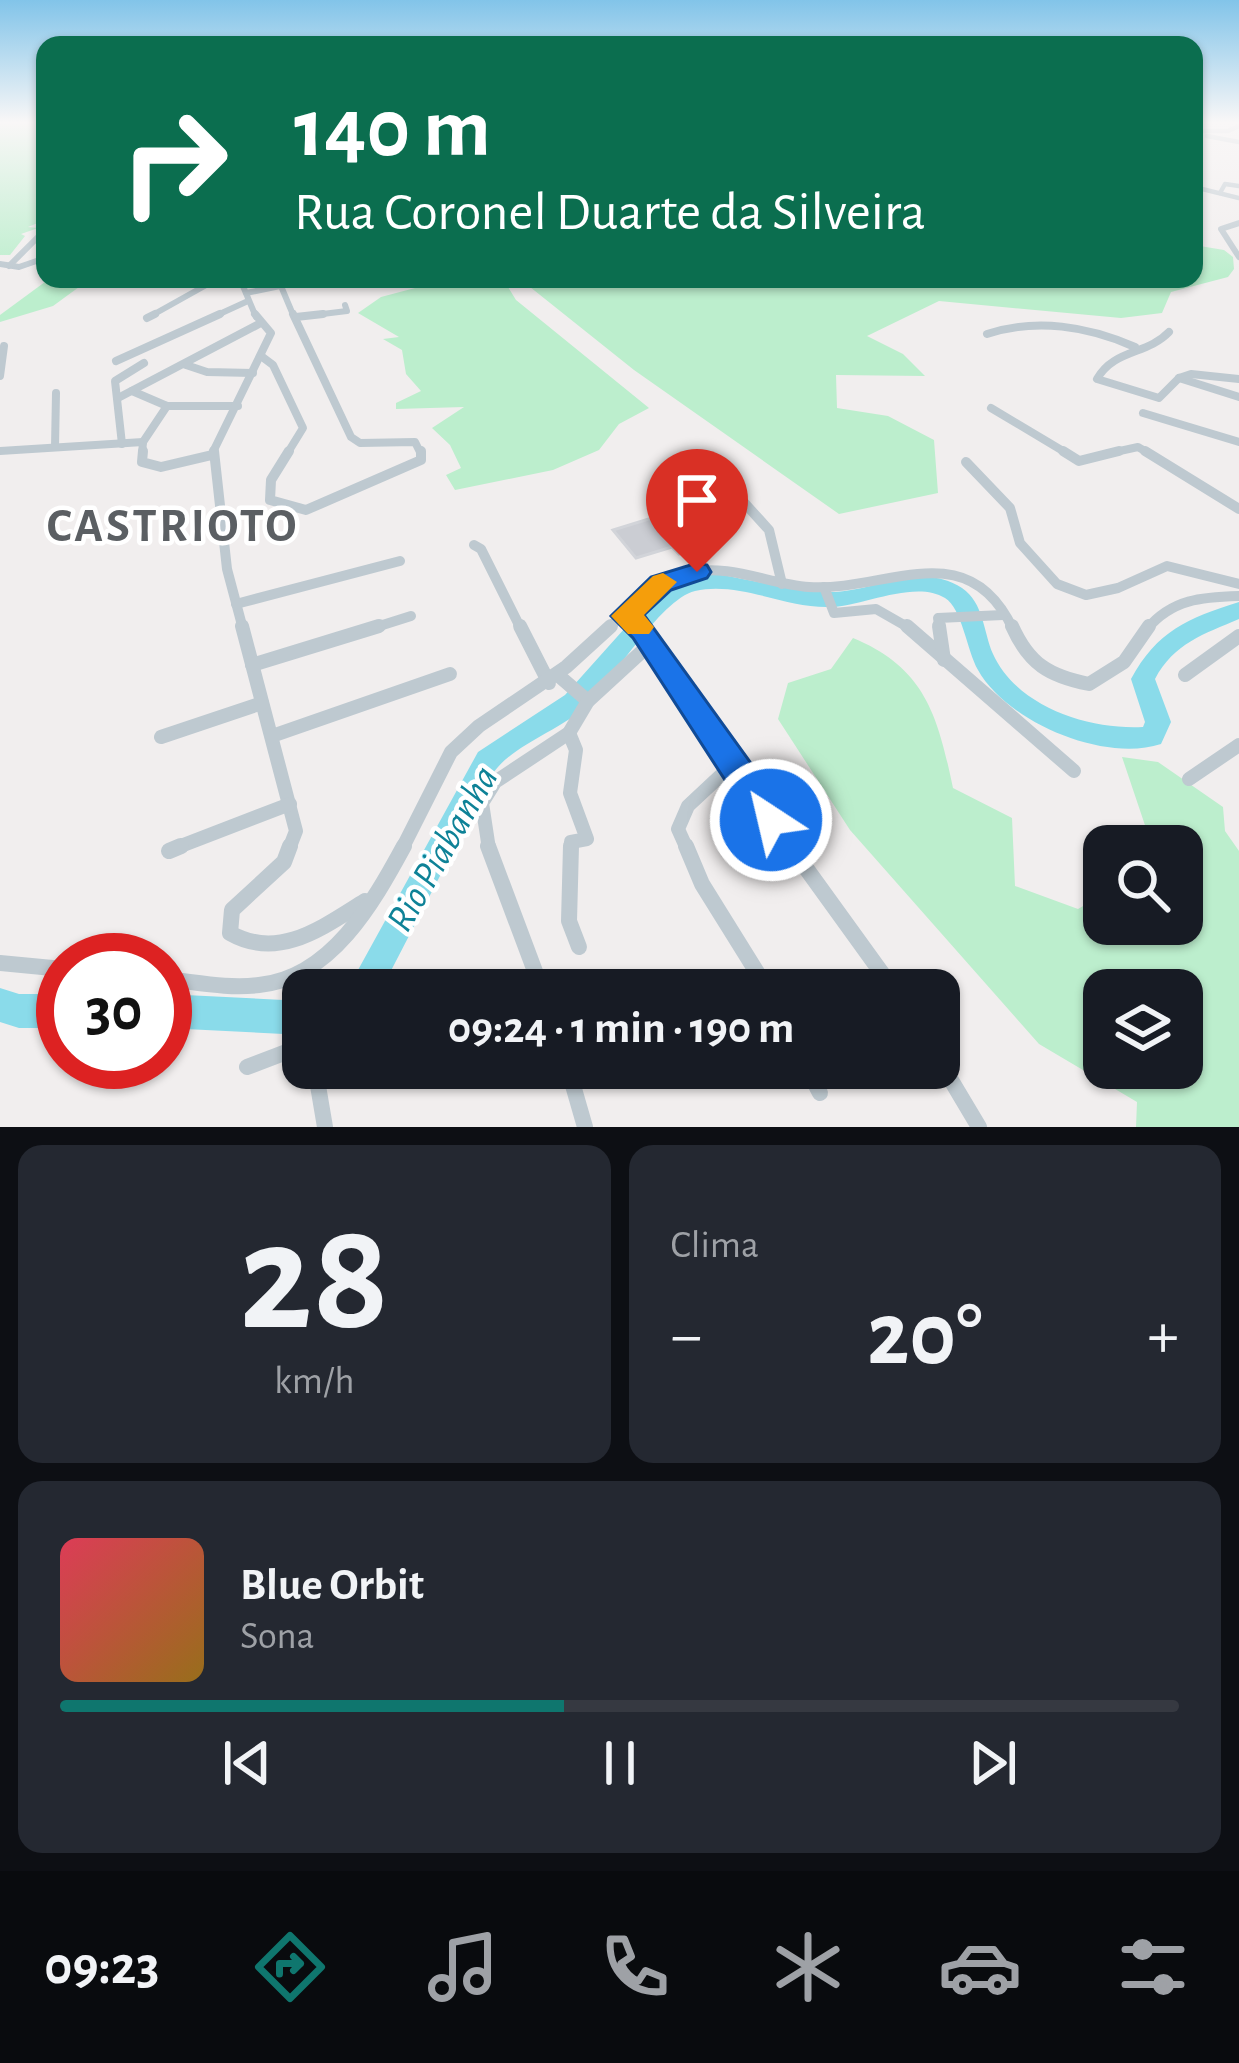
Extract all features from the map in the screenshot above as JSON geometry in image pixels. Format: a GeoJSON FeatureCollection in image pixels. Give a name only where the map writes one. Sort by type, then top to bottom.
{"type":"FeatureCollection","features":[{"type":"Feature","properties":{"kind":"street"},"geometry":{"type":"LineString","coordinates":[[1220,193],[1226,184],[1239,186]]}},
{"type":"Feature","properties":{"kind":"street"},"geometry":{"type":"LineString","coordinates":[[1203,189],[1239,201]]}},
{"type":"Feature","properties":{"kind":"street"},"geometry":{"type":"LineString","coordinates":[[1203,190],[1239,201]]}},
{"type":"Feature","properties":{"kind":"street"},"geometry":{"type":"LineString","coordinates":[[1239,223],[1221,229],[1236,242],[1239,257]]}},
{"type":"Feature","properties":{"kind":"street"},"geometry":{"type":"LineString","coordinates":[[4,265],[36,238]]}},
{"type":"Feature","properties":{"kind":"street"},"geometry":{"type":"LineString","coordinates":[[4,265],[36,262]]}},
{"type":"Feature","properties":{"kind":"street"},"geometry":{"type":"LineString","coordinates":[[147,317],[201,288]]}},
{"type":"Feature","properties":{"kind":"street"},"geometry":{"type":"LineString","coordinates":[[244,288],[254,329]]}},
{"type":"Feature","properties":{"kind":"street"},"geometry":{"type":"LineString","coordinates":[[116,362],[266,288]]}},
{"type":"Feature","properties":{"kind":"street"},"geometry":{"type":"LineString","coordinates":[[261,356],[271,362],[303,428],[271,480],[270,500],[301,512],[317,510],[351,488],[421,460],[421,448],[411,440],[361,443],[351,437],[282,288]]}},
{"type":"Feature","properties":{"kind":"street"},"geometry":{"type":"LineString","coordinates":[[296,317],[344,311],[345,305]]}},
{"type":"Feature","properties":{"kind":"street"},"geometry":{"type":"LineString","coordinates":[[987,334],[1012,327],[1060,328],[1135,347],[1160,343],[1169,332]]}},
{"type":"Feature","properties":{"kind":"street"},"geometry":{"type":"LineString","coordinates":[[118,398],[254,329],[269,329],[269,339],[212,455],[223,554],[296,831],[291,852],[232,910],[230,933],[251,945],[278,944],[319,929],[373,896]]}},
{"type":"Feature","properties":{"kind":"street"},"geometry":{"type":"LineString","coordinates":[[0,376],[4,346]]}},
{"type":"Feature","properties":{"kind":"street"},"geometry":{"type":"LineString","coordinates":[[1135,347],[1100,370],[1097,379],[1159,398],[1179,378],[1191,374],[1239,379]]}},
{"type":"Feature","properties":{"kind":"street"},"geometry":{"type":"LineString","coordinates":[[122,444],[117,378],[145,364]]}},
{"type":"Feature","properties":{"kind":"street"},"geometry":{"type":"LineString","coordinates":[[186,364],[206,372],[253,373]]}},
{"type":"Feature","properties":{"kind":"street"},"geometry":{"type":"LineString","coordinates":[[1179,378],[1239,397]]}},
{"type":"Feature","properties":{"kind":"street"},"geometry":{"type":"LineString","coordinates":[[132,391],[166,406],[238,406]]}},
{"type":"Feature","properties":{"kind":"street"},"geometry":{"type":"LineString","coordinates":[[55,447],[56,393]]}},
{"type":"Feature","properties":{"kind":"street"},"geometry":{"type":"LineString","coordinates":[[166,406],[143,442],[140,458],[149,466],[212,455]]}},
{"type":"Feature","properties":{"kind":"street"},"geometry":{"type":"LineString","coordinates":[[991,408],[1079,461],[1132,447],[1143,450],[1239,508]]}},
{"type":"Feature","properties":{"kind":"street"},"geometry":{"type":"LineString","coordinates":[[1143,413],[1239,442]]}},
{"type":"Feature","properties":{"kind":"street"},"geometry":{"type":"LineString","coordinates":[[0,452],[143,442]]}},
{"type":"Feature","properties":{"kind":"street"},"geometry":{"type":"LineString","coordinates":[[966,461],[1010,508],[1020,543],[1057,584],[1086,595],[1118,588],[1167,566],[1239,584]]}},
{"type":"Feature","properties":{"kind":"street"},"geometry":{"type":"LineString","coordinates":[[709,464],[766,522],[779,546],[782,584]]}},
{"type":"Feature","properties":{"kind":"street"},"geometry":{"type":"LineString","coordinates":[[474,545],[481,549],[558,680],[586,699]]}},
{"type":"Feature","properties":{"kind":"street"},"geometry":{"type":"LineString","coordinates":[[236,604],[400,561]]}},
{"type":"Feature","properties":{"kind":"street"},"geometry":{"type":"LineString","coordinates":[[534,969],[485,839],[482,803],[495,782],[569,733],[661,584],[686,573],[782,584],[826,596],[952,575],[982,586],[1030,663],[1058,679],[1089,684],[1108,674],[1169,605],[1187,596],[1239,596]]}},
{"type":"Feature","properties":{"kind":"street"},"geometry":{"type":"LineString","coordinates":[[826,596],[836,613],[888,612],[1074,771]]}},
{"type":"Feature","properties":{"kind":"street"},"geometry":{"type":"LineString","coordinates":[[944,659],[938,618],[1004,615]]}},
{"type":"Feature","properties":{"kind":"street"},"geometry":{"type":"LineString","coordinates":[[252,664],[411,616]]}},
{"type":"Feature","properties":{"kind":"street"},"geometry":{"type":"LineString","coordinates":[[308,969],[330,950],[373,896],[458,744],[638,628]]}},
{"type":"Feature","properties":{"kind":"street"},"geometry":{"type":"LineString","coordinates":[[638,628],[879,969]]}},
{"type":"Feature","properties":{"kind":"street"},"geometry":{"type":"LineString","coordinates":[[1186,675],[1239,636]]}},
{"type":"Feature","properties":{"kind":"street"},"geometry":{"type":"LineString","coordinates":[[272,736],[450,674]]}},
{"type":"Feature","properties":{"kind":"street"},"geometry":{"type":"LineString","coordinates":[[160,737],[262,703]]}},
{"type":"Feature","properties":{"kind":"street"},"geometry":{"type":"LineString","coordinates":[[569,733],[576,750],[570,793],[587,839],[571,842],[569,921],[579,947]]}},
{"type":"Feature","properties":{"kind":"street"},"geometry":{"type":"LineString","coordinates":[[1189,779],[1239,745]]}},
{"type":"Feature","properties":{"kind":"street"},"geometry":{"type":"LineString","coordinates":[[732,765],[688,806],[678,829],[702,884],[755,969]]}},
{"type":"Feature","properties":{"kind":"street"},"geometry":{"type":"LineString","coordinates":[[169,851],[290,804]]}},
{"type":"Feature","properties":{"kind":"street"},"geometry":{"type":"LineString","coordinates":[[0,962],[36,966]]}},
{"type":"Feature","properties":{"kind":"street"},"geometry":{"type":"LineString","coordinates":[[192,981],[264,985],[282,979]]}},
{"type":"Feature","properties":{"kind":"street"},"geometry":{"type":"LineString","coordinates":[[247,1066],[282,1054]]}},
{"type":"Feature","properties":{"kind":"street"},"geometry":{"type":"LineString","coordinates":[[319,1089],[325,1127]]}},
{"type":"Feature","properties":{"kind":"street"},"geometry":{"type":"LineString","coordinates":[[574,1089],[585,1127]]}},
{"type":"Feature","properties":{"kind":"street"},"geometry":{"type":"LineString","coordinates":[[818,1089],[820,1093]]}},
{"type":"Feature","properties":{"kind":"street"},"geometry":{"type":"LineString","coordinates":[[956,1089],[979,1127]]}},
{"type":"Feature","properties":{"kind":"green space"},"geometry":{"type":"Polygon","coordinates":[[[0,174],[36,174],[36,224],[28,227],[36,229],[21,234],[25,236],[10,255],[0,255],[0,174]]]}},
{"type":"Feature","properties":{"kind":"green space"},"geometry":{"type":"Polygon","coordinates":[[[1203,246],[1224,250],[1233,257],[1234,269],[1228,277],[1203,284],[1203,246]]]}},
{"type":"Feature","properties":{"kind":"green space"},"geometry":{"type":"Polygon","coordinates":[[[37,288],[78,288],[53,306],[0,322],[0,315],[37,288]]]}},
{"type":"Feature","properties":{"kind":"green space"},"geometry":{"type":"Polygon","coordinates":[[[415,288],[509,288],[516,300],[649,408],[619,424],[599,450],[553,470],[455,490],[446,475],[461,468],[450,445],[432,428],[464,407],[396,409],[396,403],[421,391],[406,374],[402,350],[383,339],[399,337],[358,313],[381,297],[415,288]]]}},
{"type":"Feature","properties":{"kind":"green space"},"geometry":{"type":"Polygon","coordinates":[[[531,288],[1186,288],[1171,292],[1162,313],[1121,318],[939,301],[867,336],[903,354],[925,376],[836,375],[837,408],[888,416],[934,440],[938,493],[839,514],[634,370],[531,288]]]}},
{"type":"Feature","properties":{"kind":"green space"},"geometry":{"type":"Polygon","coordinates":[[[853,638],[897,664],[913,680],[934,717],[953,788],[1012,818],[1015,886],[1078,909],[1083,906],[1083,945],[1203,945],[1203,825],[1145,825],[1122,757],[1158,762],[1223,807],[1225,831],[1239,851],[1239,1127],[1136,1127],[1137,1102],[1115,1089],[1203,1089],[1203,969],[1083,969],[1083,1070],[1039,1044],[850,830],[778,719],[788,683],[831,669],[853,638]]]}},
{"type":"Feature","properties":{"kind":"building"},"geometry":{"type":"Polygon","coordinates":[[[668,513],[699,548],[679,554],[672,547],[636,558],[613,530],[668,513]]]}},
{"type":"Feature","properties":{"kind":"waterway","name":"Rio Piabanha"},"geometry":{"type":"LineString","coordinates":[[374,969],[487,760],[574,702],[650,614],[682,586],[716,581],[830,600],[888,587],[950,590],[967,604],[989,670],[1018,701],[1074,728],[1134,738],[1152,737],[1158,722],[1143,679],[1161,650],[1182,634],[1239,610]]}},
{"type":"Feature","properties":{"kind":"waterway","name":"Rio Piabanha"},"geometry":{"type":"LineString","coordinates":[[0,1005],[36,1011]]}},
{"type":"Feature","properties":{"kind":"waterway","name":"Rio Piabanha"},"geometry":{"type":"LineString","coordinates":[[192,1012],[282,1017]]}},
{"type":"Feature","properties":{"kind":"slow traffic"},"geometry":{"type":"LineString","coordinates":[[639,627],[625,616],[663,582]]}},
{"type":"Feature","properties":{"kind":"district","name":"CASTRIOTO"},"geometry":{"type":"Point","coordinates":[173,527]}},
{"type":"Feature","properties":{"kind":"route"},"geometry":{"type":"LineString","coordinates":[[697,572],[661,584],[625,616],[644,631],[649,645],[771,820]]}}]}
